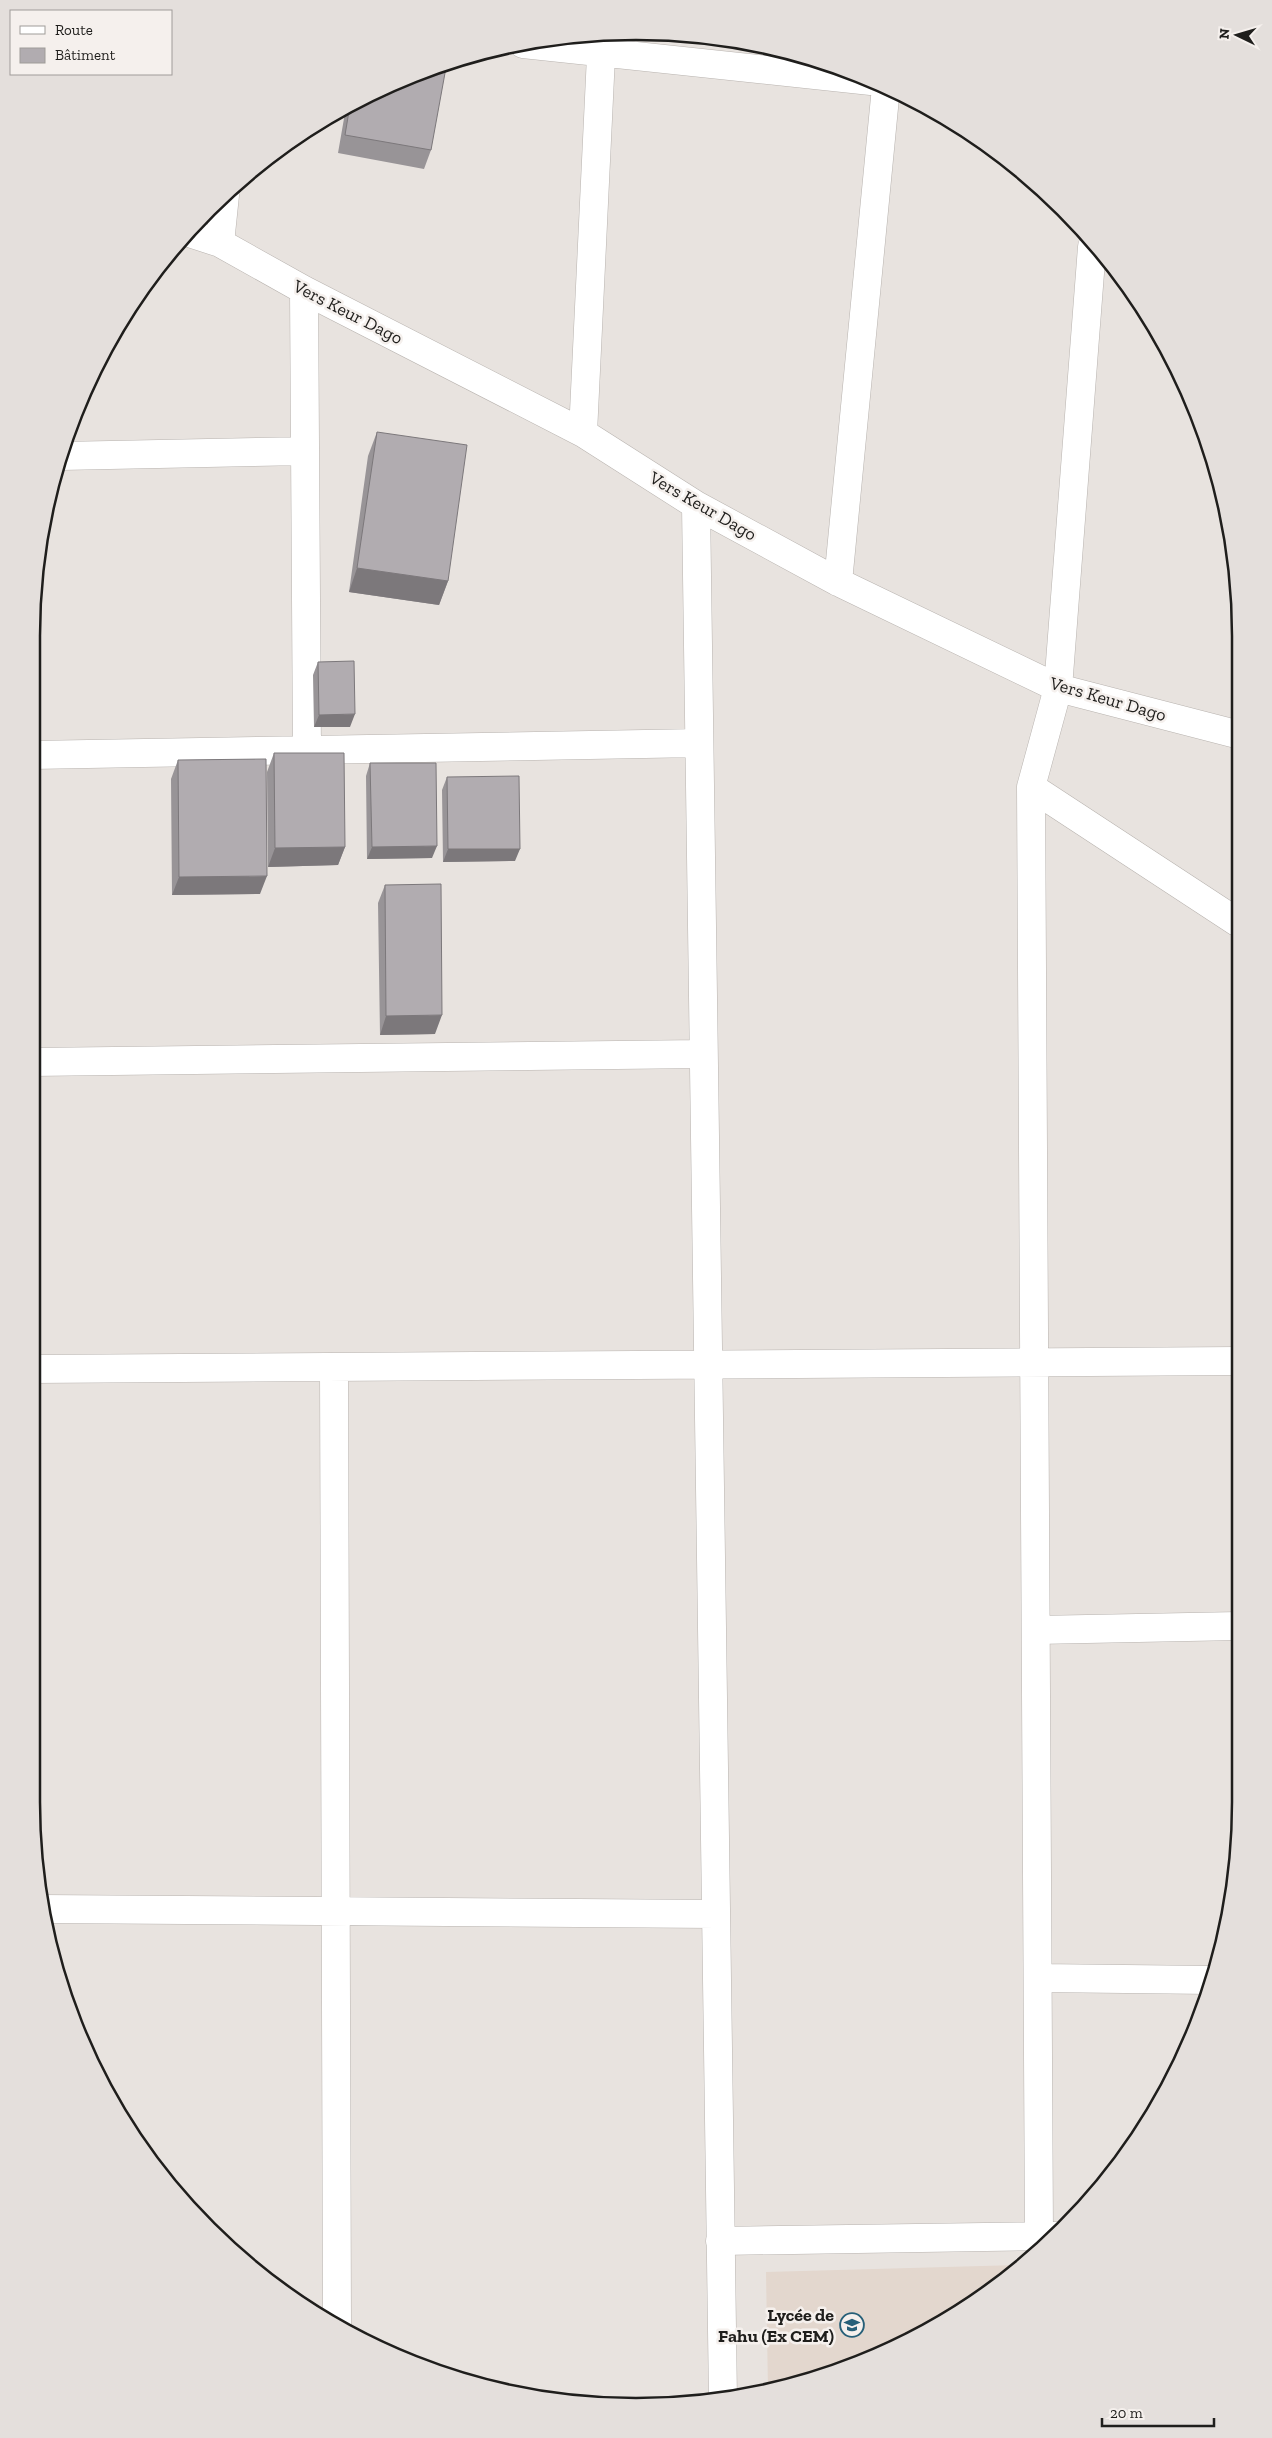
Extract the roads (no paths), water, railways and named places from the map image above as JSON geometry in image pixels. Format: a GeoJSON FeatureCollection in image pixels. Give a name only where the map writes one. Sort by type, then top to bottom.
{"type":"FeatureCollection","features":[{"type":"Feature","properties":{"kind":"street"},"geometry":{"type":"LineString","coordinates":[[568,44],[602,44],[842,77]]}},
{"type":"Feature","properties":{"kind":"street"},"geometry":{"type":"LineString","coordinates":[[582,433],[602,44]]}},
{"type":"Feature","properties":{"kind":"street"},"geometry":{"type":"LineString","coordinates":[[838,582],[885,94]]}},
{"type":"Feature","properties":{"kind":"street"},"geometry":{"type":"LineString","coordinates":[[220,243],[223,207]]}},
{"type":"Feature","properties":{"kind":"street","name":"Vers Keur Dago"},"geometry":{"type":"LineString","coordinates":[[196,235],[220,243],[304,290],[582,433],[696,505],[838,582],[1058,688],[1232,733]]}},
{"type":"Feature","properties":{"kind":"street"},"geometry":{"type":"LineString","coordinates":[[1047,2233],[1038,1978],[1031,787],[1058,688],[1092,252]]}},
{"type":"Feature","properties":{"kind":"street"},"geometry":{"type":"LineString","coordinates":[[304,290],[307,752]]}},
{"type":"Feature","properties":{"kind":"street"},"geometry":{"type":"LineString","coordinates":[[68,456],[305,451]]}},
{"type":"Feature","properties":{"kind":"street"},"geometry":{"type":"LineString","coordinates":[[696,505],[723,2392]]}},
{"type":"Feature","properties":{"kind":"street"},"geometry":{"type":"LineString","coordinates":[[40,755],[307,752],[699,743]]}},
{"type":"Feature","properties":{"kind":"street"},"geometry":{"type":"LineString","coordinates":[[1031,787],[1232,919]]}},
{"type":"Feature","properties":{"kind":"street"},"geometry":{"type":"LineString","coordinates":[[40,1062],[703,1054]]}},
{"type":"Feature","properties":{"kind":"street"},"geometry":{"type":"LineString","coordinates":[[40,1368],[1232,1361]]}},
{"type":"Feature","properties":{"kind":"street"},"geometry":{"type":"LineString","coordinates":[[334,1367],[338,2318]]}},
{"type":"Feature","properties":{"kind":"street"},"geometry":{"type":"LineString","coordinates":[[1036,1630],[1232,1626]]}},
{"type":"Feature","properties":{"kind":"street"},"geometry":{"type":"LineString","coordinates":[[50,1909],[716,1914]]}},
{"type":"Feature","properties":{"kind":"street"},"geometry":{"type":"LineString","coordinates":[[1038,1978],[1204,1980]]}},
{"type":"Feature","properties":{"kind":"street"},"geometry":{"type":"LineString","coordinates":[[720,2241],[1043,2236]]}},
{"type":"Feature","properties":{"kind":"place","name":"Lycée de Fahu (Ex CEM)"},"geometry":{"type":"Point","coordinates":[852,2325]}}]}
